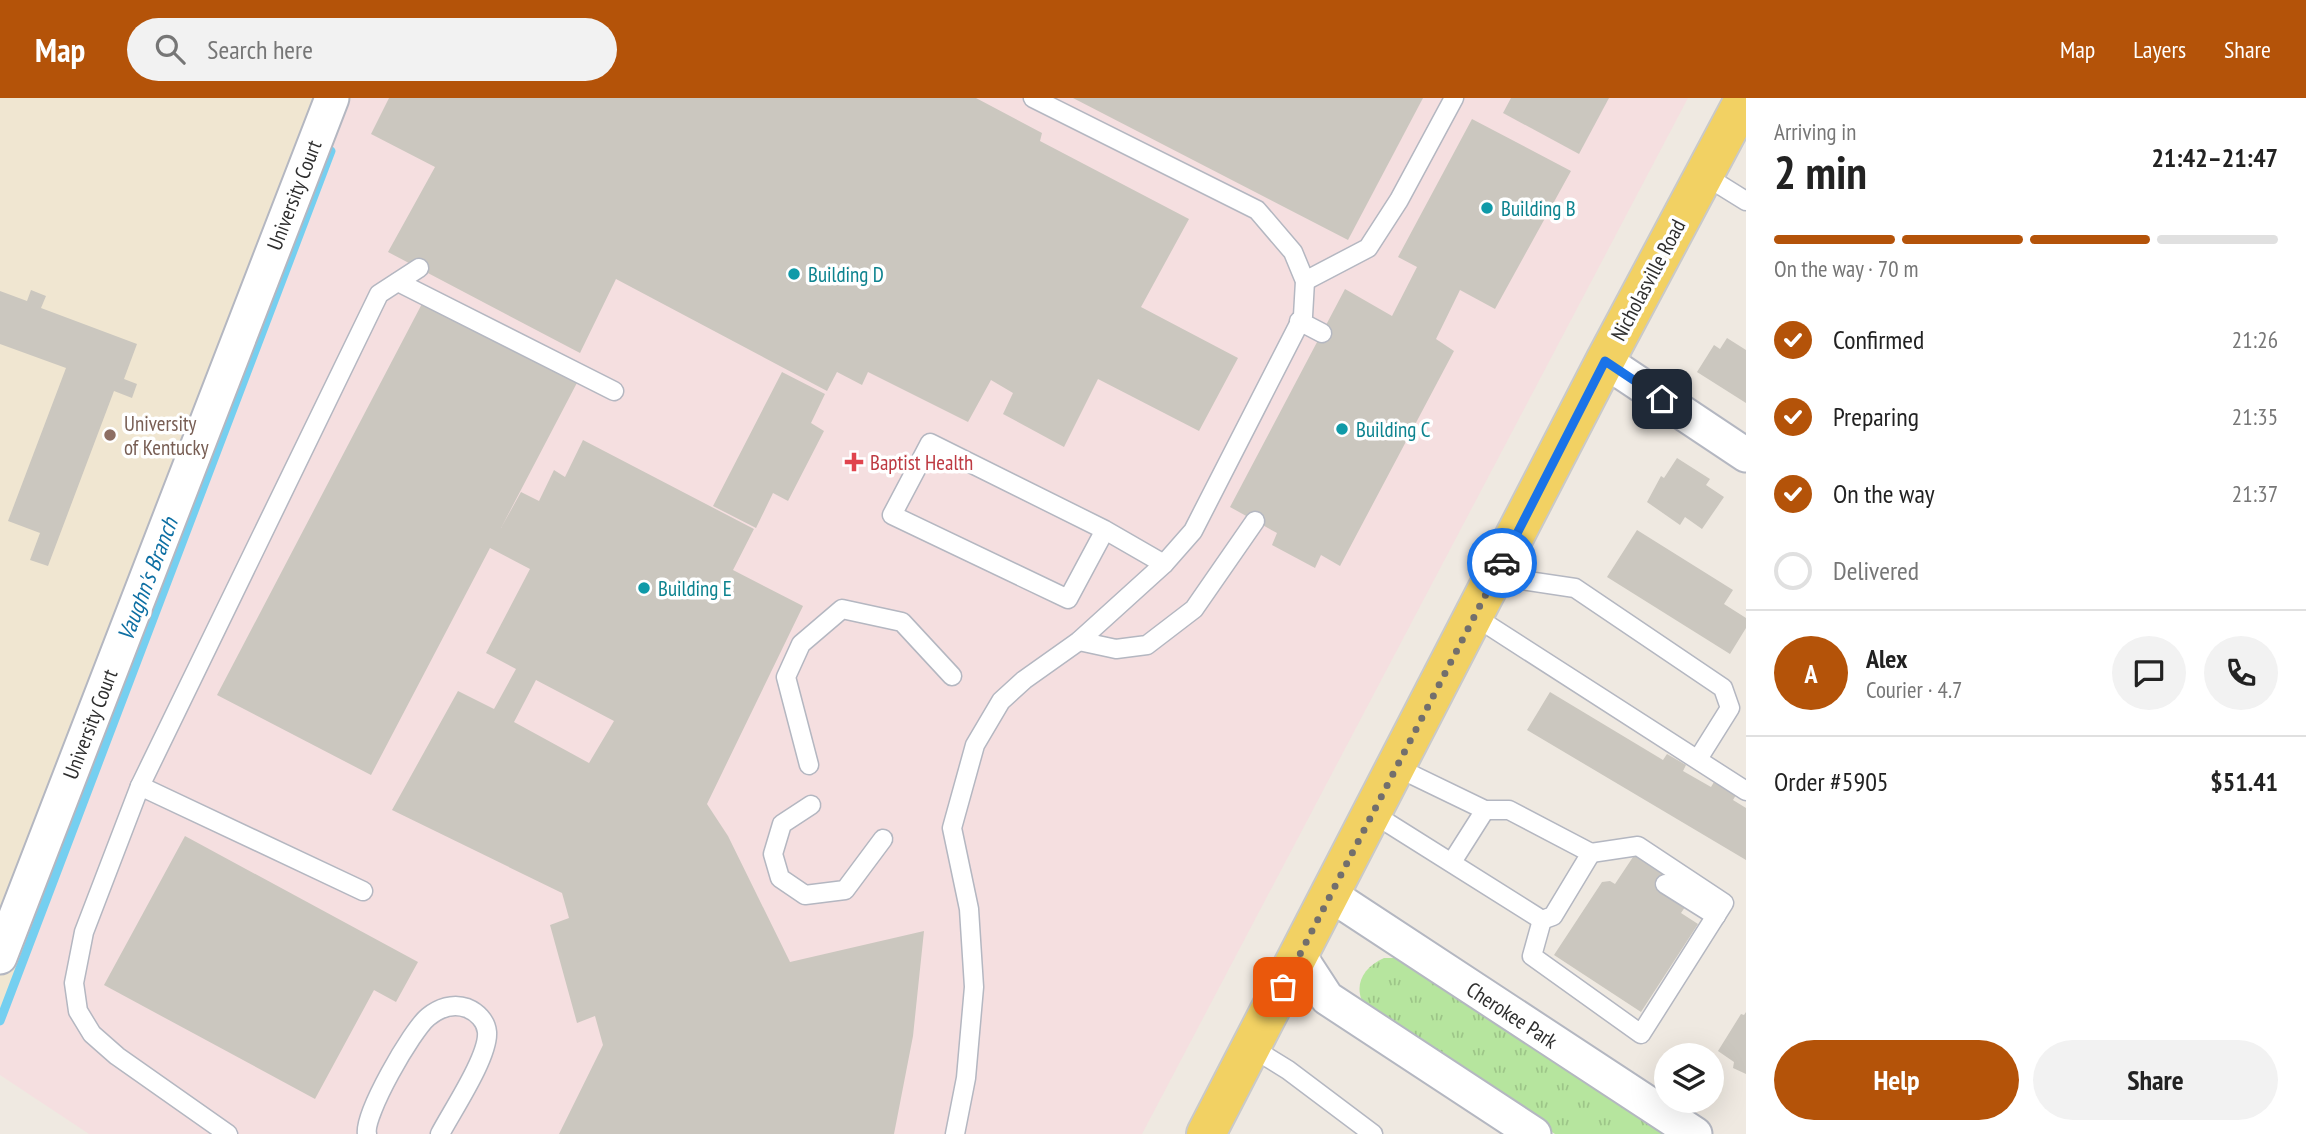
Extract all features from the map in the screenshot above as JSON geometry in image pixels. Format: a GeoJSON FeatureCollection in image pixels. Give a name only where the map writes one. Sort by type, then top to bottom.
{"type":"FeatureCollection","features":[{"type":"Feature","properties":{"kind":"main road","name":"Nicholasville Road"},"geometry":{"type":"LineString","coordinates":[[1208,1133],[1605,361],[1745,98]]}},
{"type":"Feature","properties":{"kind":"street","name":"University Court"},"geometry":{"type":"LineString","coordinates":[[0,957],[332,98]]}},
{"type":"Feature","properties":{"kind":"street"},"geometry":{"type":"LineString","coordinates":[[1605,361],[1746,454]]}},
{"type":"Feature","properties":{"kind":"street","name":"Cherokee Park"},"geometry":{"type":"LineString","coordinates":[[1331,895],[1695,1134]]}},
{"type":"Feature","properties":{"kind":"street"},"geometry":{"type":"LineString","coordinates":[[1299,955],[1327,998],[1534,1134]]}},
{"type":"Feature","properties":{"kind":"lane"},"geometry":{"type":"LineString","coordinates":[[955,1134],[966,1078],[974,988],[969,909],[953,828],[975,745],[1001,701],[1024,680],[1079,641],[1164,564],[1193,531],[1299,321],[1306,298],[1305,281],[1293,252],[1257,210],[1033,98]]}},
{"type":"Feature","properties":{"kind":"lane"},"geometry":{"type":"LineString","coordinates":[[1305,281],[1368,248],[1399,200],[1454,98]]}},
{"type":"Feature","properties":{"kind":"lane"},"geometry":{"type":"LineString","coordinates":[[1704,175],[1746,201]]}},
{"type":"Feature","properties":{"kind":"lane"},"geometry":{"type":"LineString","coordinates":[[228,1134],[117,1056],[92,1034],[78,1011],[74,983],[83,932],[139,786],[379,294],[419,268]]}},
{"type":"Feature","properties":{"kind":"lane"},"geometry":{"type":"LineString","coordinates":[[398,282],[614,391]]}},
{"type":"Feature","properties":{"kind":"lane"},"geometry":{"type":"LineString","coordinates":[[1299,321],[1322,332]]}},
{"type":"Feature","properties":{"kind":"lane"},"geometry":{"type":"LineString","coordinates":[[1105,530],[1069,599],[892,515],[930,443],[1105,530],[1164,564]]}},
{"type":"Feature","properties":{"kind":"lane"},"geometry":{"type":"LineString","coordinates":[[1079,641],[1116,649],[1147,645],[1194,609],[1255,521]]}},
{"type":"Feature","properties":{"kind":"lane"},"geometry":{"type":"LineString","coordinates":[[1495,576],[1575,588],[1723,688],[1730,708],[1698,759]]}},
{"type":"Feature","properties":{"kind":"lane"},"geometry":{"type":"LineString","coordinates":[[808,765],[786,677],[801,644],[842,609],[902,622],[952,676]]}},
{"type":"Feature","properties":{"kind":"lane"},"geometry":{"type":"LineString","coordinates":[[1474,616],[1746,791]]}},
{"type":"Feature","properties":{"kind":"lane"},"geometry":{"type":"LineString","coordinates":[[1396,767],[1485,810],[1509,810],[1591,853],[1614,852],[1638,846],[1724,903],[1641,1034],[1532,956],[1542,920]]}},
{"type":"Feature","properties":{"kind":"lane"},"geometry":{"type":"LineString","coordinates":[[139,786],[363,891]]}},
{"type":"Feature","properties":{"kind":"lane"},"geometry":{"type":"LineString","coordinates":[[811,805],[782,824],[773,854],[780,878],[805,895],[845,890],[883,839]]}},
{"type":"Feature","properties":{"kind":"lane"},"geometry":{"type":"LineString","coordinates":[[1452,862],[1485,810]]}},
{"type":"Feature","properties":{"kind":"lane"},"geometry":{"type":"LineString","coordinates":[[1372,813],[1542,920]]}},
{"type":"Feature","properties":{"kind":"lane"},"geometry":{"type":"LineString","coordinates":[[1614,852],[1629,862]]}},
{"type":"Feature","properties":{"kind":"lane"},"geometry":{"type":"LineString","coordinates":[[1542,920],[1553,916],[1591,853]]}},
{"type":"Feature","properties":{"kind":"lane"},"geometry":{"type":"LineString","coordinates":[[1665,884],[1716,916]]}},
{"type":"Feature","properties":{"kind":"lane"},"geometry":{"type":"LineString","coordinates":[[367,1134],[370,1113],[419,1025],[440,1009],[456,1005],[471,1009],[483,1020],[487,1034],[480,1058],[440,1134]]}},
{"type":"Feature","properties":{"kind":"lane"},"geometry":{"type":"LineString","coordinates":[[1251,1047],[1288,1070],[1373,1134]]}},
{"type":"Feature","properties":{"kind":"shaded area","name":"University of Kentucky"},"geometry":{"type":"Polygon","coordinates":[[[0,98],[346,98],[0,1021],[0,98]]]}},
{"type":"Feature","properties":{"kind":"shaded area","name":"Baptist Health"},"geometry":{"type":"Polygon","coordinates":[[[351,98],[1688,98],[1142,1134],[89,1134],[0,1075],[0,1021],[351,98]]]}},
{"type":"Feature","properties":{"kind":"green space"},"geometry":{"type":"Polygon","coordinates":[[[1384,958],[1397,958],[1672,1134],[1555,1134],[1370,1013],[1364,1005],[1359,989],[1369,968],[1384,958]]]}},
{"type":"Feature","properties":{"kind":"building","name":"Building D"},"geometry":{"type":"Polygon","coordinates":[[[389,98],[976,98],[1042,133],[1040,141],[1189,219],[1141,307],[1238,358],[1199,431],[1098,379],[1064,447],[1003,414],[1013,393],[991,380],[968,422],[868,372],[862,385],[837,372],[827,391],[616,279],[580,353],[388,252],[435,167],[371,134],[389,98]]]}},
{"type":"Feature","properties":{"kind":"building"},"geometry":{"type":"Polygon","coordinates":[[[1073,98],[1423,98],[1348,240],[1073,98]]]}},
{"type":"Feature","properties":{"kind":"building"},"geometry":{"type":"Polygon","coordinates":[[[1511,98],[1609,98],[1579,154],[1503,113],[1511,98]]]}},
{"type":"Feature","properties":{"kind":"building","name":"Building C"},"geometry":{"type":"Polygon","coordinates":[[[1472,119],[1571,171],[1495,309],[1460,290],[1436,339],[1454,351],[1340,566],[1321,555],[1315,568],[1272,545],[1277,533],[1230,507],[1345,289],[1392,316],[1417,267],[1398,257],[1472,119]]]}},
{"type":"Feature","properties":{"kind":"building"},"geometry":{"type":"Polygon","coordinates":[[[31,290],[46,296],[41,308],[137,344],[124,379],[137,384],[132,398],[114,391],[48,566],[30,560],[40,533],[8,521],[66,368],[0,344],[0,291],[27,301],[31,290]]]}},
{"type":"Feature","properties":{"kind":"building"},"geometry":{"type":"Polygon","coordinates":[[[425,298],[579,379],[501,528],[521,492],[539,501],[554,470],[565,477],[583,440],[754,529],[733,570],[803,606],[707,804],[728,836],[790,962],[924,931],[913,1036],[894,1134],[559,1134],[603,1045],[595,1016],[577,1023],[550,925],[569,918],[562,893],[392,810],[458,691],[494,709],[516,669],[486,653],[530,569],[490,548],[371,775],[217,695],[425,298]],[[536,680],[514,722],[589,763],[614,721],[536,680]]]}},
{"type":"Feature","properties":{"kind":"building"},"geometry":{"type":"Polygon","coordinates":[[[1727,338],[1746,350],[1746,403],[1697,372],[1714,345],[1720,349],[1727,338]]]}},
{"type":"Feature","properties":{"kind":"building"},"geometry":{"type":"Polygon","coordinates":[[[782,372],[825,394],[811,423],[824,431],[788,501],[773,493],[756,528],[713,506],[782,372]]]}},
{"type":"Feature","properties":{"kind":"building"},"geometry":{"type":"Polygon","coordinates":[[[1677,458],[1710,479],[1706,485],[1724,497],[1702,529],[1685,517],[1680,525],[1647,502],[1661,476],[1664,478],[1677,458]]]}},
{"type":"Feature","properties":{"kind":"building"},"geometry":{"type":"Polygon","coordinates":[[[1637,530],[1733,590],[1724,604],[1746,618],[1746,628],[1730,654],[1607,577],[1637,530]]]}},
{"type":"Feature","properties":{"kind":"building"},"geometry":{"type":"Polygon","coordinates":[[[1550,692],[1663,760],[1667,754],[1686,765],[1683,771],[1711,787],[1714,782],[1736,795],[1733,800],[1746,808],[1746,860],[1527,730],[1550,692]]]}},
{"type":"Feature","properties":{"kind":"building"},"geometry":{"type":"Polygon","coordinates":[[[185,836],[418,962],[396,1002],[374,990],[315,1099],[104,985],[185,836]]]}},
{"type":"Feature","properties":{"kind":"building"},"geometry":{"type":"Polygon","coordinates":[[[1635,854],[1670,878],[1685,907],[1681,913],[1698,924],[1641,1012],[1554,955],[1602,882],[1610,881],[1615,884],[1635,854]]]}},
{"type":"Feature","properties":{"kind":"building"},"geometry":{"type":"Polygon","coordinates":[[[1746,1012],[1746,1074],[1733,1068],[1734,1062],[1724,1055],[1723,1043],[1741,1014],[1746,1012]]]}},
{"type":"Feature","properties":{"kind":"waterway","name":"Vaughn's Branch"},"geometry":{"type":"LineString","coordinates":[[0,1021],[331,151]]}},
{"type":"Feature","properties":{"kind":"way so far"},"geometry":{"type":"LineString","coordinates":[[1283,987],[1502,563]]}},
{"type":"Feature","properties":{"kind":"place","name":"Building B"},"geometry":{"type":"Point","coordinates":[1487,208]}},
{"type":"Feature","properties":{"kind":"place","name":"Building D"},"geometry":{"type":"Point","coordinates":[794,274]}},
{"type":"Feature","properties":{"kind":"place","name":"Building C"},"geometry":{"type":"Point","coordinates":[1342,429]}},
{"type":"Feature","properties":{"kind":"place","name":"University of Kentucky"},"geometry":{"type":"Point","coordinates":[110,435]}},
{"type":"Feature","properties":{"kind":"place","name":"Baptist Health"},"geometry":{"type":"Point","coordinates":[854,462]}},
{"type":"Feature","properties":{"kind":"place","name":"Building E"},"geometry":{"type":"Point","coordinates":[644,588]}},
{"type":"Feature","properties":{"kind":"route"},"geometry":{"type":"LineString","coordinates":[[1502,563],[1605,361],[1662,399]]}}]}
